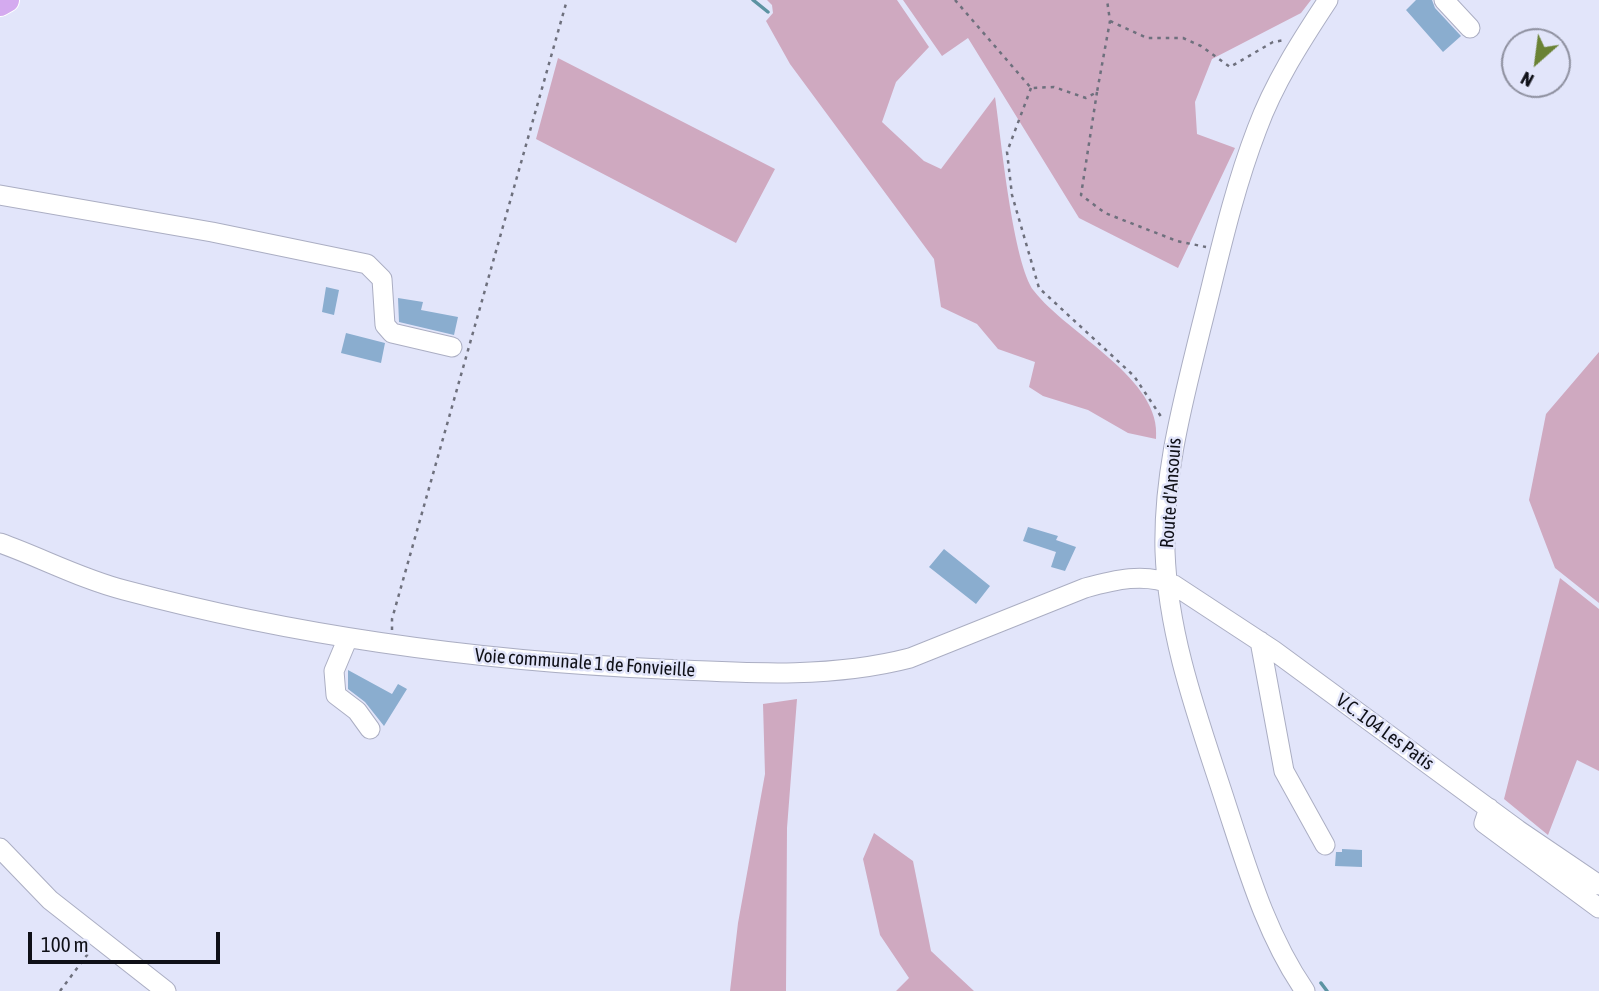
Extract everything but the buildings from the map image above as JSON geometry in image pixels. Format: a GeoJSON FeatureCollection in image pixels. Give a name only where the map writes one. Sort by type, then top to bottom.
{"type":"FeatureCollection","features":[{"type":"Feature","properties":{"kind":"main road"},"geometry":{"type":"LineString","coordinates":[[0,4],[7,0]]}},
{"type":"Feature","properties":{"kind":"street","name":"Route d'Ansouis"},"geometry":{"type":"LineString","coordinates":[[1305,991],[1272,933],[1249,875],[1186,680],[1172,620],[1166,517],[1174,435],[1236,190],[1258,127],[1305,35],[1328,0]]}},
{"type":"Feature","properties":{"kind":"street"},"geometry":{"type":"LineString","coordinates":[[1444,0],[1470,27]]}},
{"type":"Feature","properties":{"kind":"street"},"geometry":{"type":"LineString","coordinates":[[0,195],[212,232],[367,264],[382,279],[385,325],[391,333],[452,346]]}},
{"type":"Feature","properties":{"kind":"street","name":"Voie communale 1 de Fonvieille"},"geometry":{"type":"LineString","coordinates":[[0,543],[123,590],[347,640],[392,647],[610,667],[717,672],[844,671],[910,658],[1085,588],[1112,580],[1146,578],[1168,583]]}},
{"type":"Feature","properties":{"kind":"street","name":"V.C. 104 Les Patis"},"geometry":{"type":"LineString","coordinates":[[1168,583],[1260,641],[1599,885]]}},
{"type":"Feature","properties":{"kind":"street"},"geometry":{"type":"LineString","coordinates":[[347,640],[334,671],[336,695],[357,711],[370,729]]}},
{"type":"Feature","properties":{"kind":"street"},"geometry":{"type":"LineString","coordinates":[[1260,641],[1284,771],[1325,845]]}},
{"type":"Feature","properties":{"kind":"street"},"geometry":{"type":"LineString","coordinates":[[1489,808],[1484,823],[1599,908]]}},
{"type":"Feature","properties":{"kind":"street"},"geometry":{"type":"LineString","coordinates":[[0,848],[50,900],[166,991]]}},
{"type":"Feature","properties":{"kind":"path"},"geometry":{"type":"LineString","coordinates":[[392,647],[392,619],[567,0]]}},
{"type":"Feature","properties":{"kind":"path"},"geometry":{"type":"LineString","coordinates":[[956,0],[1031,88]]}},
{"type":"Feature","properties":{"kind":"path"},"geometry":{"type":"LineString","coordinates":[[1107,0],[1111,21],[1081,195],[1105,213],[1177,241],[1199,243],[1220,253]]}},
{"type":"Feature","properties":{"kind":"path"},"geometry":{"type":"LineString","coordinates":[[1111,21],[1147,38],[1184,38],[1230,66],[1273,42],[1305,35]]}},
{"type":"Feature","properties":{"kind":"path"},"geometry":{"type":"LineString","coordinates":[[1031,88],[1054,87],[1086,98],[1097,92]]}},
{"type":"Feature","properties":{"kind":"path"},"geometry":{"type":"LineString","coordinates":[[1031,88],[1007,152],[1012,195],[1038,288],[1134,376],[1174,435]]}},
{"type":"Feature","properties":{"kind":"path"},"geometry":{"type":"LineString","coordinates":[[60,991],[98,940]]}},
{"type":"Feature","properties":{"kind":"shaded area"},"geometry":{"type":"Polygon","coordinates":[[[767,0],[897,0],[929,47],[896,82],[882,122],[924,161],[941,169],[995,97],[1014,229],[1027,277],[1034,291],[1049,307],[1110,359],[1145,397],[1154,417],[1156,439],[1128,433],[1088,410],[1043,396],[1029,387],[1035,362],[998,349],[977,324],[941,307],[934,259],[790,64],[766,21],[773,13],[772,5],[767,0]]]}},
{"type":"Feature","properties":{"kind":"shaded area"},"geometry":{"type":"Polygon","coordinates":[[[903,0],[1311,0],[1301,13],[1212,59],[1195,102],[1197,134],[1235,148],[1178,268],[1079,218],[968,38],[942,56],[903,0]]]}},
{"type":"Feature","properties":{"kind":"shaded area"},"geometry":{"type":"Polygon","coordinates":[[[558,58],[775,169],[736,243],[536,139],[558,58]]]}},
{"type":"Feature","properties":{"kind":"shaded area"},"geometry":{"type":"Polygon","coordinates":[[[1599,352],[1599,603],[1555,568],[1529,500],[1546,414],[1599,352]]]}},
{"type":"Feature","properties":{"kind":"shaded area"},"geometry":{"type":"Polygon","coordinates":[[[1560,578],[1599,609],[1599,771],[1577,760],[1548,835],[1504,799],[1560,578]]]}},
{"type":"Feature","properties":{"kind":"shaded area"},"geometry":{"type":"Polygon","coordinates":[[[797,699],[787,828],[786,991],[730,991],[738,923],[765,774],[763,704],[797,699]]]}},
{"type":"Feature","properties":{"kind":"shaded area"},"geometry":{"type":"Polygon","coordinates":[[[874,833],[913,861],[931,951],[974,991],[896,991],[909,978],[880,935],[863,859],[874,833]]]}},
{"type":"Feature","properties":{"kind":"waterway"},"geometry":{"type":"LineString","coordinates":[[753,0],[768,12]]}},
{"type":"Feature","properties":{"kind":"waterway"},"geometry":{"type":"LineString","coordinates":[[1321,983],[1327,991]]}}]}
